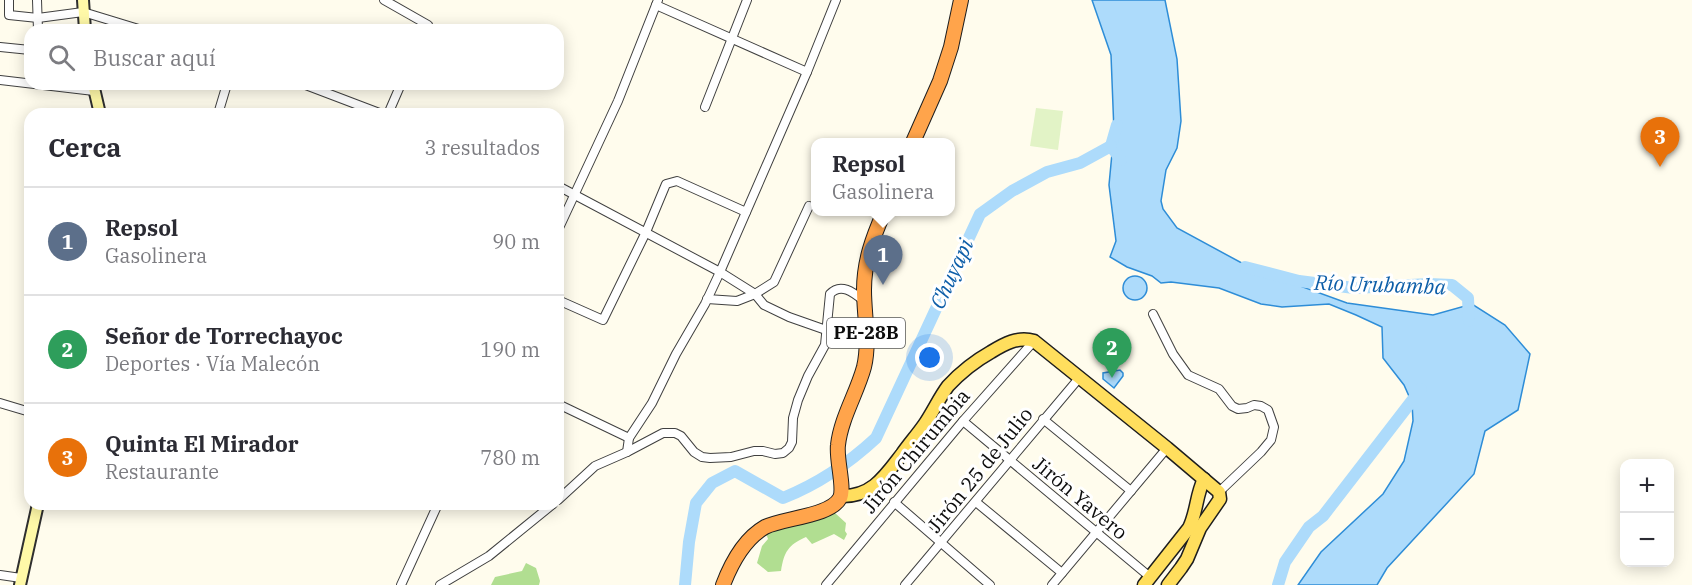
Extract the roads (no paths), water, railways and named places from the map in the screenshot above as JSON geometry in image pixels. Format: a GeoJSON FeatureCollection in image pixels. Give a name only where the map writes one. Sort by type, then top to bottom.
{"type":"FeatureCollection","features":[{"type":"Feature","properties":{"kind":"highway"},"geometry":{"type":"LineString","coordinates":[[915,138],[940,81],[951,47],[961,0]]}},
{"type":"Feature","properties":{"kind":"highway","name":"PE-28B"},"geometry":{"type":"LineString","coordinates":[[841,490],[837,454],[841,431],[864,366],[867,341],[864,302],[867,259],[883,216]]}},
{"type":"Feature","properties":{"kind":"highway"},"geometry":{"type":"LineString","coordinates":[[723,585],[736,558],[755,534],[767,526],[818,513],[834,505],[841,490]]}},
{"type":"Feature","properties":{"kind":"main road"},"geometry":{"type":"LineString","coordinates":[[841,490],[855,496],[881,480],[924,425],[946,388],[958,376],[977,360],[999,347],[1025,338],[1034,341],[1080,377],[1219,492],[1220,499],[1200,528],[1184,563],[1168,585]]}},
{"type":"Feature","properties":{"kind":"main road"},"geometry":{"type":"LineString","coordinates":[[1148,582],[1189,528],[1204,479]]}},
{"type":"Feature","properties":{"kind":"main road"},"geometry":{"type":"LineString","coordinates":[[1168,554],[1184,563]]}},
{"type":"Feature","properties":{"kind":"street"},"geometry":{"type":"LineString","coordinates":[[9,0],[9,15],[38,18],[83,12],[122,24]]}},
{"type":"Feature","properties":{"kind":"street"},"geometry":{"type":"LineString","coordinates":[[37,0],[38,24]]}},
{"type":"Feature","properties":{"kind":"street"},"geometry":{"type":"LineString","coordinates":[[83,0],[84,24]]}},
{"type":"Feature","properties":{"kind":"street"},"geometry":{"type":"LineString","coordinates":[[384,0],[428,24]]}},
{"type":"Feature","properties":{"kind":"street"},"geometry":{"type":"LineString","coordinates":[[705,107],[747,0]]}},
{"type":"Feature","properties":{"kind":"street"},"geometry":{"type":"LineString","coordinates":[[627,452],[629,438],[652,403],[720,272],[836,0]]}},
{"type":"Feature","properties":{"kind":"street"},"geometry":{"type":"LineString","coordinates":[[564,216],[618,101],[657,2],[807,72]]}},
{"type":"Feature","properties":{"kind":"street"},"geometry":{"type":"LineString","coordinates":[[0,47],[24,49]]}},
{"type":"Feature","properties":{"kind":"street"},"geometry":{"type":"LineString","coordinates":[[0,80],[24,83]]}},
{"type":"Feature","properties":{"kind":"street"},"geometry":{"type":"LineString","coordinates":[[94,90],[99,108]]}},
{"type":"Feature","properties":{"kind":"street"},"geometry":{"type":"LineString","coordinates":[[220,108],[225,90]]}},
{"type":"Feature","properties":{"kind":"street"},"geometry":{"type":"LineString","coordinates":[[319,90],[366,108]]}},
{"type":"Feature","properties":{"kind":"street"},"geometry":{"type":"LineString","coordinates":[[391,108],[398,90]]}},
{"type":"Feature","properties":{"kind":"street"},"geometry":{"type":"LineString","coordinates":[[564,303],[603,320],[646,232],[666,184],[677,181],[746,212]]}},
{"type":"Feature","properties":{"kind":"street"},"geometry":{"type":"LineString","coordinates":[[564,189],[720,272],[755,294],[764,304],[789,317],[826,330]]}},
{"type":"Feature","properties":{"kind":"street"},"geometry":{"type":"LineString","coordinates":[[707,299],[737,301],[755,294],[774,282],[809,206]]}},
{"type":"Feature","properties":{"kind":"street"},"geometry":{"type":"LineString","coordinates":[[564,494],[595,466],[663,433],[675,433],[681,436],[694,452],[702,457],[731,457],[754,451],[783,453],[792,441],[793,418],[798,400],[825,345],[830,294],[838,288],[846,289],[864,302]]}},
{"type":"Feature","properties":{"kind":"street"},"geometry":{"type":"LineString","coordinates":[[1153,314],[1173,354],[1188,375],[1219,389],[1232,406],[1238,409],[1254,405],[1268,410],[1274,427],[1271,440],[1219,492]]}},
{"type":"Feature","properties":{"kind":"street","name":"Jirón Chirumbia"},"geometry":{"type":"LineString","coordinates":[[826,585],[963,421],[1034,341]]}},
{"type":"Feature","properties":{"kind":"street","name":"Jirón 25 de Julio"},"geometry":{"type":"LineString","coordinates":[[905,585],[1080,377]]}},
{"type":"Feature","properties":{"kind":"street"},"geometry":{"type":"LineString","coordinates":[[0,403],[24,410]]}},
{"type":"Feature","properties":{"kind":"street"},"geometry":{"type":"LineString","coordinates":[[564,407],[629,438]]}},
{"type":"Feature","properties":{"kind":"street"},"geometry":{"type":"LineString","coordinates":[[1043,419],[1131,491]]}},
{"type":"Feature","properties":{"kind":"street","name":"Jirón Yavero"},"geometry":{"type":"LineString","coordinates":[[963,421],[1096,533],[1148,582]]}},
{"type":"Feature","properties":{"kind":"street"},"geometry":{"type":"LineString","coordinates":[[1053,585],[1167,447]]}},
{"type":"Feature","properties":{"kind":"street"},"geometry":{"type":"LineString","coordinates":[[894,502],[990,585]]}},
{"type":"Feature","properties":{"kind":"street"},"geometry":{"type":"LineString","coordinates":[[976,502],[1062,573]]}},
{"type":"Feature","properties":{"kind":"street"},"geometry":{"type":"LineString","coordinates":[[0,575],[20,581],[37,510]]}},
{"type":"Feature","properties":{"kind":"street"},"geometry":{"type":"LineString","coordinates":[[401,585],[435,510]]}},
{"type":"Feature","properties":{"kind":"street"},"geometry":{"type":"LineString","coordinates":[[440,585],[489,556],[546,510]]}},
{"type":"Feature","properties":{"kind":"street"},"geometry":{"type":"LineString","coordinates":[[1148,582],[1200,528]]}},
{"type":"Feature","properties":{"kind":"water"},"geometry":{"type":"Polygon","coordinates":[[[1092,0],[1165,0],[1177,59],[1181,121],[1177,148],[1166,170],[1161,201],[1163,209],[1177,228],[1251,268],[1347,303],[1433,315],[1472,304],[1505,325],[1530,354],[1518,410],[1485,431],[1474,474],[1387,568],[1377,585],[1298,585],[1321,552],[1383,494],[1404,461],[1413,421],[1412,403],[1404,385],[1383,358],[1382,327],[1329,304],[1282,307],[1261,304],[1219,288],[1171,282],[1161,283],[1152,276],[1127,267],[1110,257],[1116,241],[1109,185],[1114,132],[1111,55],[1092,0]]]}},
{"type":"Feature","properties":{"kind":"water"},"geometry":{"type":"Polygon","coordinates":[[[1135,276],[1143,280],[1147,288],[1143,296],[1135,300],[1127,296],[1123,288],[1127,280],[1135,276]]]}},
{"type":"Feature","properties":{"kind":"water"},"geometry":{"type":"Polygon","coordinates":[[[1120,370],[1123,376],[1114,388],[1103,379],[1103,373],[1120,370]]]}},
{"type":"Feature","properties":{"kind":"waterway","name":"Río Urubamba"},"geometry":{"type":"LineString","coordinates":[[1117,125],[1111,146],[1121,160]]}},
{"type":"Feature","properties":{"kind":"waterway","name":"Chuyapi"},"geometry":{"type":"LineString","coordinates":[[685,585],[696,503],[712,483],[735,471],[783,498],[820,480],[843,465],[876,438],[980,214],[1012,191],[1047,172],[1080,163],[1111,146]]}},
{"type":"Feature","properties":{"kind":"waterway","name":"Río Urubamba"},"geometry":{"type":"LineString","coordinates":[[1245,267],[1299,281],[1354,288],[1452,285],[1468,298],[1469,321]]}},
{"type":"Feature","properties":{"kind":"waterway","name":"Río Urubamba"},"geometry":{"type":"LineString","coordinates":[[1278,585],[1285,562],[1309,527],[1323,516],[1421,389]]}},
{"type":"Feature","properties":{"kind":"place","name":"Quinta El Mirador"},"geometry":{"type":"Point","coordinates":[1660,167]}},
{"type":"Feature","properties":{"kind":"place","name":"Repsol"},"geometry":{"type":"Point","coordinates":[883,285]}},
{"type":"Feature","properties":{"kind":"place","name":"Señor de Torrechayoc"},"geometry":{"type":"Point","coordinates":[1112,378]}}]}
